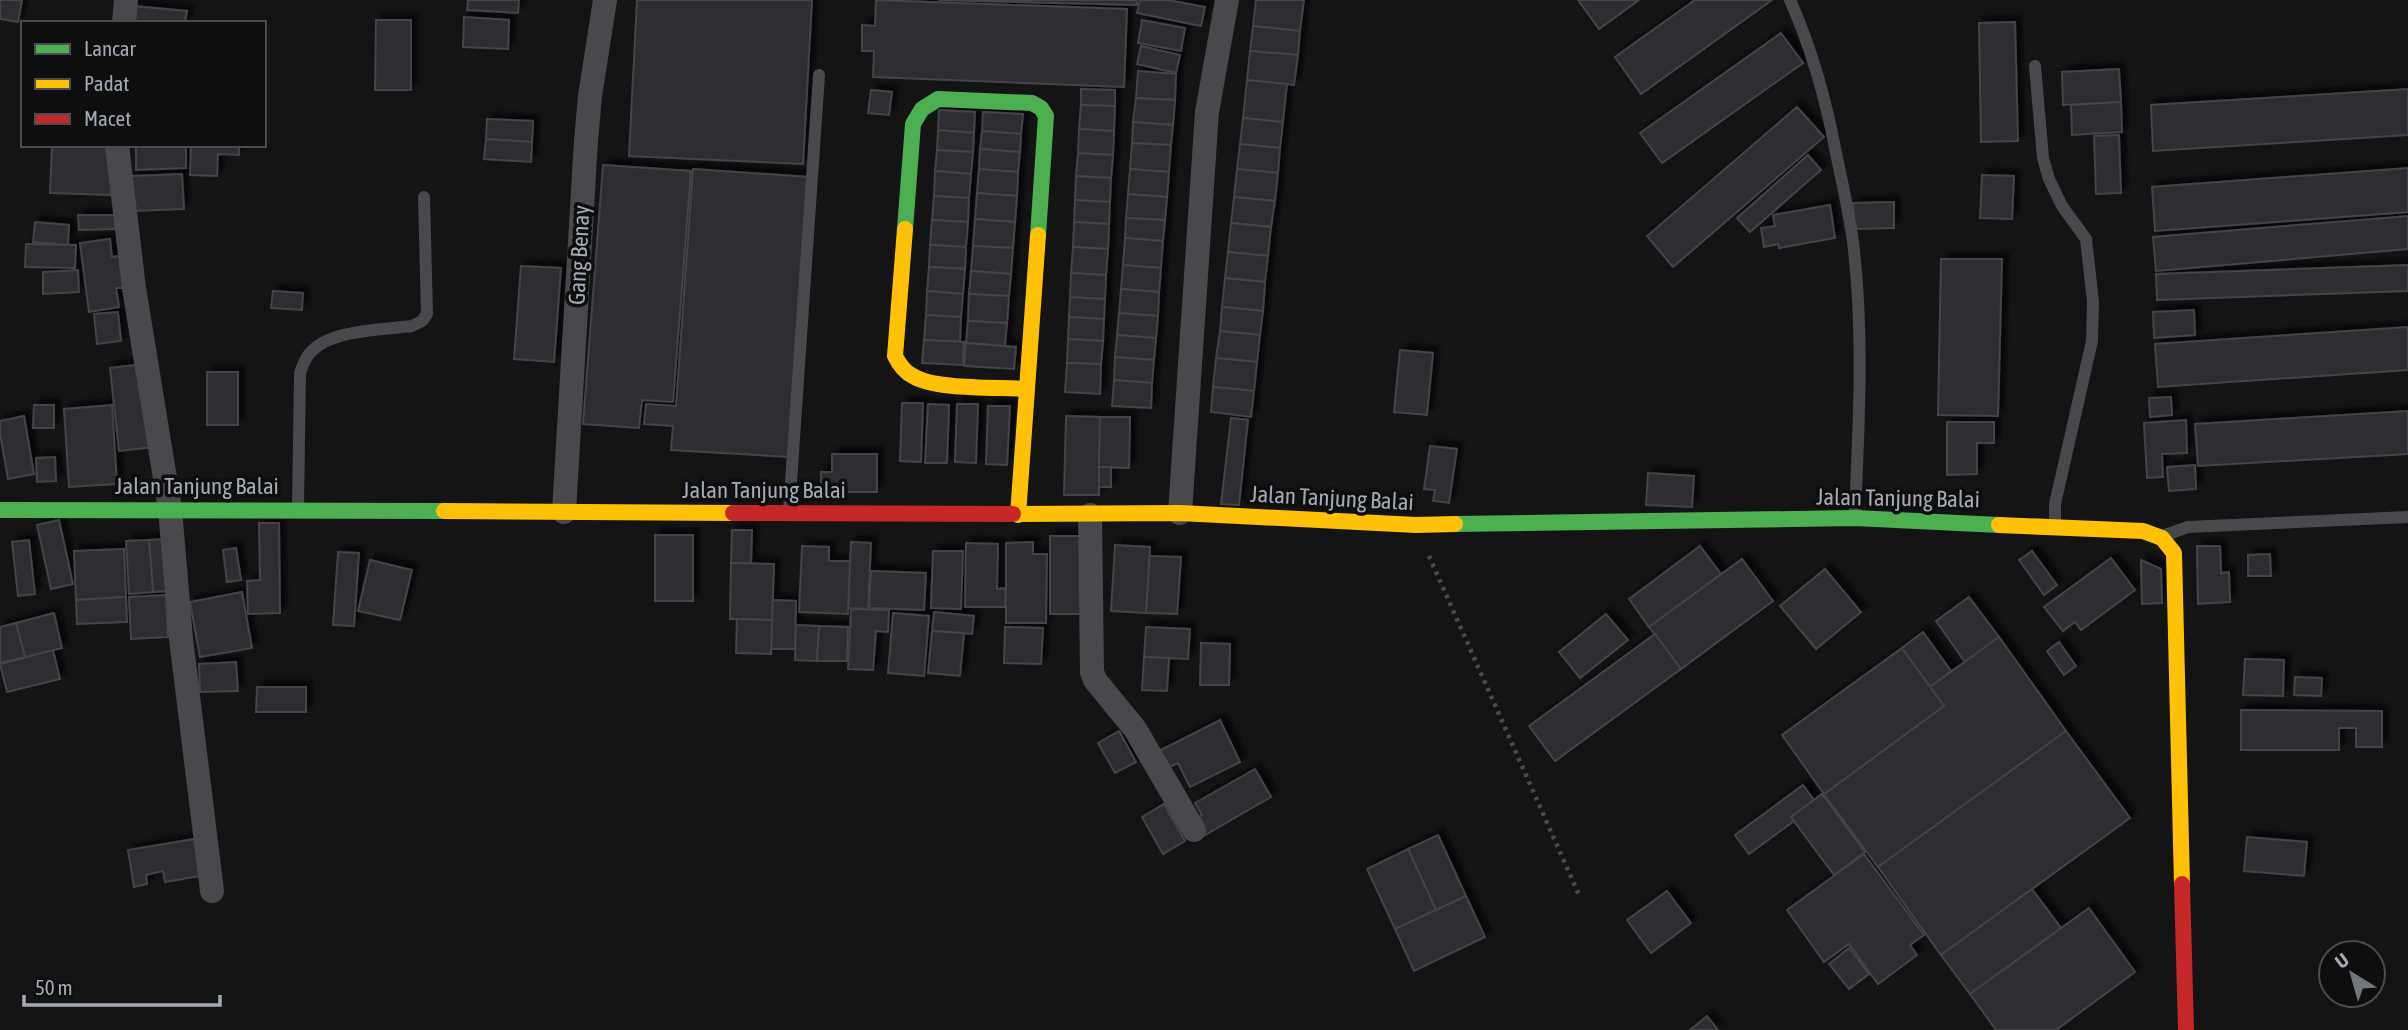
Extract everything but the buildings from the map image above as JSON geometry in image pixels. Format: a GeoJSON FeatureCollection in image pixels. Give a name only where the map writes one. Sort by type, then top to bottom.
{"type":"FeatureCollection","features":[{"type":"Feature","properties":{"kind":"street"},"geometry":{"type":"LineString","coordinates":[[124,21],[126,0]]}},
{"type":"Feature","properties":{"kind":"street","name":"Gang Benay"},"geometry":{"type":"LineString","coordinates":[[564,512],[586,141],[605,0]]}},
{"type":"Feature","properties":{"kind":"street"},"geometry":{"type":"LineString","coordinates":[[1180,513],[1207,112],[1227,0]]}},
{"type":"Feature","properties":{"kind":"street"},"geometry":{"type":"LineString","coordinates":[[1018,514],[1046,116],[1041,107],[1032,103],[938,99],[922,109],[913,124],[895,356],[902,371],[928,383],[1026,389]]}},
{"type":"Feature","properties":{"kind":"street"},"geometry":{"type":"LineString","coordinates":[[117,147],[134,288],[170,509],[181,639],[212,891]]}},
{"type":"Feature","properties":{"kind":"street","name":"Jalan Tanjung Balai"},"geometry":{"type":"LineString","coordinates":[[0,510],[789,512],[1090,516],[1180,513],[1416,525],[1855,518],[2143,531],[2161,536]]}},
{"type":"Feature","properties":{"kind":"street"},"geometry":{"type":"LineString","coordinates":[[1090,516],[1092,672],[1095,680],[1135,729],[1194,830]]}},
{"type":"Feature","properties":{"kind":"street"},"geometry":{"type":"LineString","coordinates":[[2161,536],[2169,543],[2174,553],[2186,1030]]}},
{"type":"Feature","properties":{"kind":"lane"},"geometry":{"type":"LineString","coordinates":[[1790,0],[1819,77],[1853,240],[1860,343],[1855,518]]}},
{"type":"Feature","properties":{"kind":"lane"},"geometry":{"type":"LineString","coordinates":[[2035,66],[2043,158],[2049,179],[2062,206],[2085,239],[2093,302],[2092,341],[2055,503],[2055,526]]}},
{"type":"Feature","properties":{"kind":"lane"},"geometry":{"type":"LineString","coordinates":[[789,512],[819,75]]}},
{"type":"Feature","properties":{"kind":"lane"},"geometry":{"type":"LineString","coordinates":[[298,510],[300,373],[303,365],[318,345],[337,336],[412,326],[422,321],[427,314],[424,197]]}},
{"type":"Feature","properties":{"kind":"lane"},"geometry":{"type":"LineString","coordinates":[[2161,536],[2188,527],[2408,517]]}},
{"type":"Feature","properties":{"kind":"path"},"geometry":{"type":"LineString","coordinates":[[1416,525],[1579,894]]}},
{"type":"Feature","properties":{"kind":"traffic: fast"},"geometry":{"type":"LineString","coordinates":[[905,229],[913,124],[922,109],[938,99],[1032,103],[1041,108],[1046,116],[1038,235]]}},
{"type":"Feature","properties":{"kind":"traffic: fast"},"geometry":{"type":"LineString","coordinates":[[0,510],[444,511]]}},
{"type":"Feature","properties":{"kind":"traffic: fast"},"geometry":{"type":"LineString","coordinates":[[1455,524],[1855,518],[1999,525]]}},
{"type":"Feature","properties":{"kind":"traffic: slow"},"geometry":{"type":"LineString","coordinates":[[905,229],[895,356],[902,368],[913,376],[936,384],[1026,389]]}},
{"type":"Feature","properties":{"kind":"traffic: slow"},"geometry":{"type":"LineString","coordinates":[[1018,515],[1038,235]]}},
{"type":"Feature","properties":{"kind":"traffic: slow"},"geometry":{"type":"LineString","coordinates":[[444,511],[733,513]]}},
{"type":"Feature","properties":{"kind":"traffic: slow"},"geometry":{"type":"LineString","coordinates":[[1013,514],[1180,513],[1416,525],[1455,524]]}},
{"type":"Feature","properties":{"kind":"traffic: slow"},"geometry":{"type":"LineString","coordinates":[[1999,525],[2143,531],[2162,538],[2174,553],[2182,884]]}},
{"type":"Feature","properties":{"kind":"traffic: jam"},"geometry":{"type":"LineString","coordinates":[[733,513],[1013,514]]}},
{"type":"Feature","properties":{"kind":"traffic: jam"},"geometry":{"type":"LineString","coordinates":[[2182,884],[2186,1030]]}}]}
